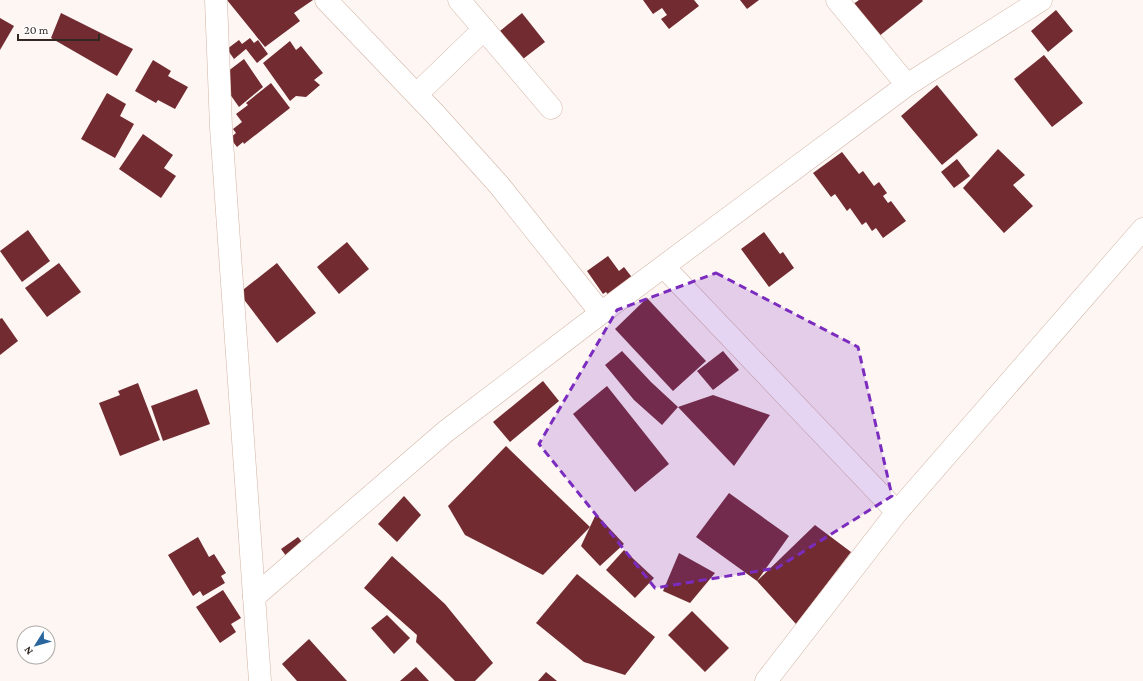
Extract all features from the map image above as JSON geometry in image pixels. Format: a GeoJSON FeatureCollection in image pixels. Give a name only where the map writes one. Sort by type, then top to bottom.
{"type":"FeatureCollection","features":[{"type":"Feature","properties":{"kind":"street"},"geometry":{"type":"LineString","coordinates":[[216,0],[222,134],[260,681]]}},
{"type":"Feature","properties":{"kind":"street"},"geometry":{"type":"LineString","coordinates":[[326,0],[417,94],[499,185],[601,314]]}},
{"type":"Feature","properties":{"kind":"street"},"geometry":{"type":"LineString","coordinates":[[460,0],[551,108]]}},
{"type":"Feature","properties":{"kind":"street"},"geometry":{"type":"LineString","coordinates":[[837,0],[907,85]]}},
{"type":"Feature","properties":{"kind":"street"},"geometry":{"type":"LineString","coordinates":[[254,597],[445,432],[907,85],[1042,0]]}},
{"type":"Feature","properties":{"kind":"street"},"geometry":{"type":"LineString","coordinates":[[417,94],[484,28]]}},
{"type":"Feature","properties":{"kind":"street"},"geometry":{"type":"LineString","coordinates":[[766,681],[897,512],[1143,230]]}},
{"type":"Feature","properties":{"kind":"street"},"geometry":{"type":"LineString","coordinates":[[664,267],[897,512]]}},
{"type":"Feature","properties":{"kind":"highlighted area"},"geometry":{"type":"Polygon","coordinates":[[[716,273],[858,347],[892,496],[777,568],[655,588],[539,444],[617,310],[716,273]]]}},
{"type":"Feature","properties":{"kind":"building"},"geometry":{"type":"Polygon","coordinates":[[[227,0],[313,0],[294,13],[300,21],[265,47],[227,0]]]}},
{"type":"Feature","properties":{"kind":"building"},"geometry":{"type":"Polygon","coordinates":[[[643,0],[694,0],[699,6],[669,29],[661,19],[667,15],[662,8],[653,14],[643,0]]]}},
{"type":"Feature","properties":{"kind":"building"},"geometry":{"type":"Polygon","coordinates":[[[740,0],[759,0],[747,9],[740,0]]]}},
{"type":"Feature","properties":{"kind":"building"},"geometry":{"type":"Polygon","coordinates":[[[859,0],[923,1],[878,37],[852,5],[859,0]]]}},
{"type":"Feature","properties":{"kind":"building"},"geometry":{"type":"Polygon","coordinates":[[[1056,10],[1073,31],[1048,52],[1031,31],[1056,10]]]}},
{"type":"Feature","properties":{"kind":"building"},"geometry":{"type":"Polygon","coordinates":[[[61,13],[133,49],[117,76],[51,38],[61,13]]]}},
{"type":"Feature","properties":{"kind":"building"},"geometry":{"type":"Polygon","coordinates":[[[522,13],[545,42],[523,59],[500,31],[522,13]]]}},
{"type":"Feature","properties":{"kind":"building"},"geometry":{"type":"Polygon","coordinates":[[[0,18],[14,26],[0,50],[0,18]]]}},
{"type":"Feature","properties":{"kind":"building"},"geometry":{"type":"Polygon","coordinates":[[[250,38],[254,43],[258,40],[268,54],[257,63],[246,49],[234,59],[227,49],[239,40],[242,44],[250,38]]]}},
{"type":"Feature","properties":{"kind":"building"},"geometry":{"type":"Polygon","coordinates":[[[290,41],[296,50],[301,46],[323,73],[314,80],[320,85],[306,97],[296,96],[290,101],[263,63],[290,41]]]}},
{"type":"Feature","properties":{"kind":"building"},"geometry":{"type":"Polygon","coordinates":[[[1044,55],[1083,103],[1052,127],[1014,79],[1044,55]]]}},
{"type":"Feature","properties":{"kind":"building"},"geometry":{"type":"Polygon","coordinates":[[[244,59],[263,87],[239,107],[227,90],[231,87],[223,75],[244,59]]]}},
{"type":"Feature","properties":{"kind":"building"},"geometry":{"type":"Polygon","coordinates":[[[153,60],[171,71],[168,76],[188,87],[175,109],[158,100],[156,103],[135,91],[153,60]]]}},
{"type":"Feature","properties":{"kind":"building"},"geometry":{"type":"Polygon","coordinates":[[[271,83],[290,108],[244,144],[243,142],[237,147],[230,138],[236,133],[233,129],[242,122],[236,114],[248,105],[246,103],[271,83]]]}},
{"type":"Feature","properties":{"kind":"building"},"geometry":{"type":"Polygon","coordinates":[[[937,85],[978,135],[942,165],[901,116],[937,85]]]}},
{"type":"Feature","properties":{"kind":"building"},"geometry":{"type":"Polygon","coordinates":[[[107,93],[126,104],[120,116],[134,124],[115,158],[81,139],[107,93]]]}},
{"type":"Feature","properties":{"kind":"building"},"geometry":{"type":"Polygon","coordinates":[[[143,134],[173,155],[164,168],[176,176],[161,198],[119,169],[143,134]]]}},
{"type":"Feature","properties":{"kind":"building"},"geometry":{"type":"Polygon","coordinates":[[[998,149],[1025,175],[1013,185],[1033,206],[1004,233],[963,188],[998,149]]]}},
{"type":"Feature","properties":{"kind":"building"},"geometry":{"type":"Polygon","coordinates":[[[842,152],[859,174],[863,171],[874,186],[879,182],[887,193],[883,196],[888,203],[891,201],[906,221],[883,238],[876,228],[872,231],[866,222],[862,225],[850,208],[847,211],[835,194],[831,197],[813,173],[842,152]]]}},
{"type":"Feature","properties":{"kind":"building"},"geometry":{"type":"Polygon","coordinates":[[[957,159],[970,176],[954,188],[941,172],[957,159]]]}},
{"type":"Feature","properties":{"kind":"building"},"geometry":{"type":"Polygon","coordinates":[[[28,230],[50,261],[22,282],[0,251],[28,230]]]}},
{"type":"Feature","properties":{"kind":"building"},"geometry":{"type":"Polygon","coordinates":[[[764,232],[780,254],[783,252],[794,268],[769,287],[741,249],[764,232]]]}},
{"type":"Feature","properties":{"kind":"building"},"geometry":{"type":"Polygon","coordinates":[[[347,242],[369,269],[339,294],[317,267],[347,242]]]}},
{"type":"Feature","properties":{"kind":"building"},"geometry":{"type":"Polygon","coordinates":[[[608,256],[619,271],[624,267],[634,280],[610,297],[606,292],[603,294],[587,271],[608,256]]]}},
{"type":"Feature","properties":{"kind":"building"},"geometry":{"type":"Polygon","coordinates":[[[59,263],[81,292],[47,317],[25,288],[59,263]]]}},
{"type":"Feature","properties":{"kind":"building"},"geometry":{"type":"Polygon","coordinates":[[[277,263],[316,313],[277,343],[239,293],[277,263]]]}},
{"type":"Feature","properties":{"kind":"building"},"geometry":{"type":"Polygon","coordinates":[[[647,298],[706,361],[673,391],[615,329],[647,298]]]}},
{"type":"Feature","properties":{"kind":"building"},"geometry":{"type":"Polygon","coordinates":[[[2,318],[18,341],[0,355],[0,319],[2,318]]]}},
{"type":"Feature","properties":{"kind":"building"},"geometry":{"type":"Polygon","coordinates":[[[622,351],[651,382],[678,407],[662,425],[634,400],[605,365],[622,351]]]}},
{"type":"Feature","properties":{"kind":"building"},"geometry":{"type":"Polygon","coordinates":[[[723,351],[739,370],[713,390],[697,371],[723,351]]]}},
{"type":"Feature","properties":{"kind":"building"},"geometry":{"type":"Polygon","coordinates":[[[543,381],[559,401],[510,442],[493,422],[543,381]]]}},
{"type":"Feature","properties":{"kind":"building"},"geometry":{"type":"Polygon","coordinates":[[[138,383],[160,440],[120,456],[99,403],[120,395],[118,391],[138,383]]]}},
{"type":"Feature","properties":{"kind":"building"},"geometry":{"type":"Polygon","coordinates":[[[607,386],[669,464],[635,492],[573,414],[607,386]]]}},
{"type":"Feature","properties":{"kind":"building"},"geometry":{"type":"Polygon","coordinates":[[[197,389],[210,424],[163,441],[151,406],[197,389]]]}},
{"type":"Feature","properties":{"kind":"building"},"geometry":{"type":"Polygon","coordinates":[[[713,395],[770,415],[734,466],[678,407],[713,395]]]}},
{"type":"Feature","properties":{"kind":"building"},"geometry":{"type":"Polygon","coordinates":[[[506,446],[590,527],[543,575],[465,535],[448,506],[506,446]]]}},
{"type":"Feature","properties":{"kind":"building"},"geometry":{"type":"Polygon","coordinates":[[[729,493],[789,536],[757,581],[696,537],[729,493]]]}},
{"type":"Feature","properties":{"kind":"building"},"geometry":{"type":"Polygon","coordinates":[[[404,496],[421,515],[397,542],[378,524],[404,496]]]}},
{"type":"Feature","properties":{"kind":"building"},"geometry":{"type":"Polygon","coordinates":[[[596,514],[624,544],[600,566],[581,546],[596,514]]]}},
{"type":"Feature","properties":{"kind":"building"},"geometry":{"type":"Polygon","coordinates":[[[815,525],[851,552],[796,624],[757,581],[815,525]]]}},
{"type":"Feature","properties":{"kind":"building"},"geometry":{"type":"Polygon","coordinates":[[[198,537],[209,557],[214,554],[226,573],[221,576],[225,583],[203,596],[200,591],[193,596],[168,555],[198,537]]]}},
{"type":"Feature","properties":{"kind":"building"},"geometry":{"type":"Polygon","coordinates":[[[298,537],[306,547],[289,560],[281,549],[298,537]]]}},
{"type":"Feature","properties":{"kind":"building"},"geometry":{"type":"Polygon","coordinates":[[[624,550],[654,578],[635,598],[606,570],[624,550]]]}},
{"type":"Feature","properties":{"kind":"building"},"geometry":{"type":"Polygon","coordinates":[[[679,553],[715,573],[690,603],[663,591],[679,553]]]}},
{"type":"Feature","properties":{"kind":"building"},"geometry":{"type":"Polygon","coordinates":[[[392,556],[445,604],[493,663],[475,681],[455,681],[416,642],[417,635],[364,588],[392,556]]]}},
{"type":"Feature","properties":{"kind":"building"},"geometry":{"type":"Polygon","coordinates":[[[577,574],[655,637],[625,675],[584,662],[536,623],[577,574]]]}},
{"type":"Feature","properties":{"kind":"building"},"geometry":{"type":"Polygon","coordinates":[[[223,590],[241,618],[231,624],[236,632],[220,643],[196,607],[223,590]]]}},
{"type":"Feature","properties":{"kind":"building"},"geometry":{"type":"Polygon","coordinates":[[[692,611],[729,648],[705,672],[668,635],[692,611]]]}},
{"type":"Feature","properties":{"kind":"building"},"geometry":{"type":"Polygon","coordinates":[[[387,615],[410,638],[394,654],[371,628],[387,615]]]}},
{"type":"Feature","properties":{"kind":"building"},"geometry":{"type":"Polygon","coordinates":[[[309,639],[347,681],[297,681],[282,664],[309,639]]]}},
{"type":"Feature","properties":{"kind":"building"},"geometry":{"type":"Polygon","coordinates":[[[416,667],[429,681],[400,681],[416,667]]]}},
{"type":"Feature","properties":{"kind":"building"},"geometry":{"type":"Polygon","coordinates":[[[546,672],[557,681],[538,681],[546,672]]]}}]}
